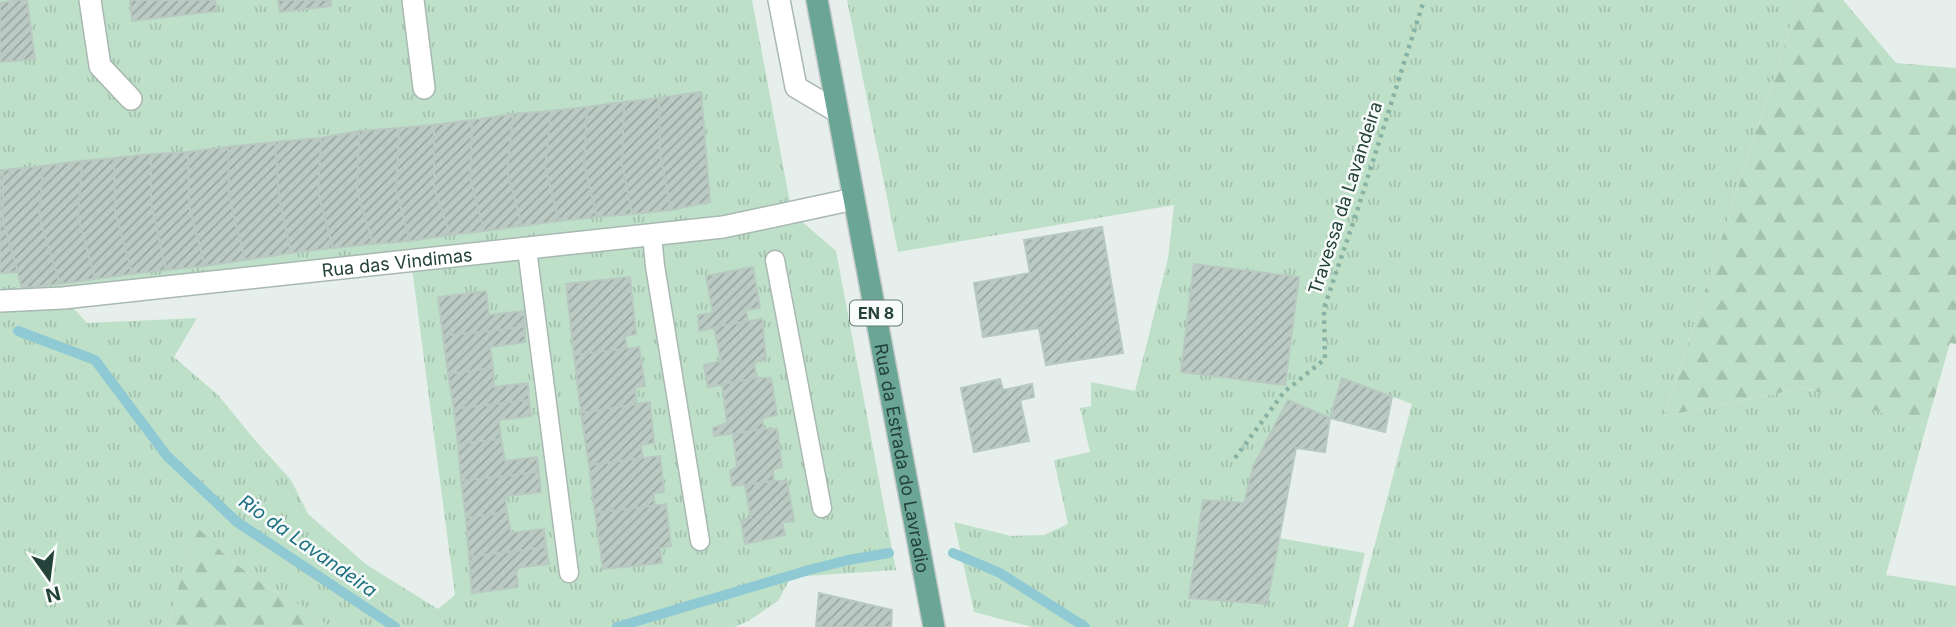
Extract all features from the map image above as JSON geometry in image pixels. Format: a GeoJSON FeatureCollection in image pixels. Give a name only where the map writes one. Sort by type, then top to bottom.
{"type":"FeatureCollection","features":[{"type":"Feature","properties":{"kind":"main road","name":"Rua da Estrada do Lavradio"},"geometry":{"type":"LineString","coordinates":[[817,0],[934,627]]}},
{"type":"Feature","properties":{"kind":"street"},"geometry":{"type":"LineString","coordinates":[[90,0],[100,66],[131,99]]}},
{"type":"Feature","properties":{"kind":"street"},"geometry":{"type":"LineString","coordinates":[[413,0],[424,88]]}},
{"type":"Feature","properties":{"kind":"street"},"geometry":{"type":"LineString","coordinates":[[779,0],[796,87],[838,112]]}},
{"type":"Feature","properties":{"kind":"street","name":"Rua das Vindimas"},"geometry":{"type":"LineString","coordinates":[[0,301],[76,296],[723,227],[855,200]]}},
{"type":"Feature","properties":{"kind":"lane"},"geometry":{"type":"LineString","coordinates":[[652,235],[700,541]]}},
{"type":"Feature","properties":{"kind":"lane"},"geometry":{"type":"LineString","coordinates":[[527,248],[569,573]]}},
{"type":"Feature","properties":{"kind":"lane"},"geometry":{"type":"LineString","coordinates":[[775,260],[822,508]]}},
{"type":"Feature","properties":{"kind":"path","name":"Travessa da Lavandeira"},"geometry":{"type":"LineString","coordinates":[[1235,458],[1284,393],[1325,359],[1324,308],[1424,0]]}},
{"type":"Feature","properties":{"kind":"green space"},"geometry":{"type":"Polygon","coordinates":[[[0,0],[752,0],[792,213],[836,251],[896,570],[791,577],[778,601],[735,627],[329,627],[303,607],[256,580],[195,526],[168,627],[0,627],[0,0]],[[411,260],[64,298],[87,323],[197,318],[174,357],[219,396],[291,480],[308,514],[367,565],[438,609],[455,595],[411,260]]]}},
{"type":"Feature","properties":{"kind":"green space"},"geometry":{"type":"Polygon","coordinates":[[[847,0],[1799,0],[1664,416],[1805,388],[1926,427],[1886,575],[1956,586],[1956,627],[1353,627],[1412,404],[1342,378],[1330,418],[1288,400],[1253,467],[1244,503],[1203,501],[1189,597],[1266,604],[1279,538],[1365,553],[1348,627],[1032,627],[974,612],[954,522],[1011,536],[1044,535],[1068,524],[1054,460],[1090,452],[1080,408],[1091,406],[1091,382],[1135,391],[1168,258],[1174,205],[898,252],[847,0]]]}},
{"type":"Feature","properties":{"kind":"green space"},"geometry":{"type":"Polygon","coordinates":[[[1799,0],[1843,0],[1896,63],[1956,68],[1956,344],[1950,343],[1926,427],[1805,388],[1664,416],[1799,0]]]}},
{"type":"Feature","properties":{"kind":"green space"},"geometry":{"type":"Polygon","coordinates":[[[195,525],[256,580],[303,607],[329,627],[168,627],[195,525]]]}},
{"type":"Feature","properties":{"kind":"building"},"geometry":{"type":"Polygon","coordinates":[[[27,0],[35,59],[0,62],[0,3],[27,0]]]}},
{"type":"Feature","properties":{"kind":"building"},"geometry":{"type":"Polygon","coordinates":[[[130,0],[215,0],[217,11],[132,21],[130,0]]]}},
{"type":"Feature","properties":{"kind":"building"},"geometry":{"type":"Polygon","coordinates":[[[278,0],[331,0],[331,6],[280,12],[278,0]]]}},
{"type":"Feature","properties":{"kind":"building"},"geometry":{"type":"Polygon","coordinates":[[[701,92],[710,202],[671,210],[660,155],[659,98],[701,92]]]}},
{"type":"Feature","properties":{"kind":"building"},"geometry":{"type":"Polygon","coordinates":[[[659,98],[660,155],[671,210],[632,214],[622,164],[624,102],[659,98]]]}},
{"type":"Feature","properties":{"kind":"building"},"geometry":{"type":"Polygon","coordinates":[[[624,102],[622,164],[632,214],[597,217],[584,165],[587,107],[624,102]]]}},
{"type":"Feature","properties":{"kind":"building"},"geometry":{"type":"Polygon","coordinates":[[[587,107],[584,165],[597,217],[559,221],[545,167],[551,111],[587,107]]]}},
{"type":"Feature","properties":{"kind":"building"},"geometry":{"type":"Polygon","coordinates":[[[551,111],[545,167],[559,221],[522,226],[507,171],[513,114],[551,111]]]}},
{"type":"Feature","properties":{"kind":"building"},"geometry":{"type":"Polygon","coordinates":[[[513,114],[507,171],[522,226],[484,231],[470,178],[472,120],[513,114]]]}},
{"type":"Feature","properties":{"kind":"building"},"geometry":{"type":"Polygon","coordinates":[[[472,120],[470,178],[484,231],[450,235],[434,187],[434,125],[472,120]]]}},
{"type":"Feature","properties":{"kind":"building"},"geometry":{"type":"Polygon","coordinates":[[[434,125],[434,187],[450,235],[410,241],[396,190],[399,128],[434,125]]]}},
{"type":"Feature","properties":{"kind":"building"},"geometry":{"type":"Polygon","coordinates":[[[399,128],[396,190],[410,241],[373,244],[357,191],[359,131],[399,128]]]}},
{"type":"Feature","properties":{"kind":"building"},"geometry":{"type":"Polygon","coordinates":[[[359,131],[357,191],[373,244],[333,248],[318,193],[321,138],[359,131]]]}},
{"type":"Feature","properties":{"kind":"building"},"geometry":{"type":"Polygon","coordinates":[[[321,138],[318,193],[333,248],[291,253],[279,198],[275,142],[321,138]]]}},
{"type":"Feature","properties":{"kind":"building"},"geometry":{"type":"Polygon","coordinates":[[[275,142],[279,198],[291,253],[245,260],[229,196],[228,147],[275,142]]]}},
{"type":"Feature","properties":{"kind":"building"},"geometry":{"type":"Polygon","coordinates":[[[228,147],[229,196],[245,260],[205,266],[189,206],[188,152],[228,147]]]}},
{"type":"Feature","properties":{"kind":"building"},"geometry":{"type":"Polygon","coordinates":[[[188,152],[189,206],[205,266],[166,270],[151,203],[151,154],[188,152]]]}},
{"type":"Feature","properties":{"kind":"building"},"geometry":{"type":"Polygon","coordinates":[[[151,154],[151,203],[166,270],[132,274],[115,211],[114,158],[151,154]]]}},
{"type":"Feature","properties":{"kind":"building"},"geometry":{"type":"Polygon","coordinates":[[[114,158],[115,211],[132,274],[95,279],[78,217],[82,161],[114,158]]]}},
{"type":"Feature","properties":{"kind":"building"},"geometry":{"type":"Polygon","coordinates":[[[82,161],[78,217],[95,279],[60,284],[39,217],[43,166],[82,161]]]}},
{"type":"Feature","properties":{"kind":"building"},"geometry":{"type":"Polygon","coordinates":[[[43,166],[39,217],[60,284],[22,288],[3,221],[3,170],[43,166]]]}},
{"type":"Feature","properties":{"kind":"building"},"geometry":{"type":"Polygon","coordinates":[[[0,170],[3,170],[3,221],[18,272],[0,273],[0,170]]]}},
{"type":"Feature","properties":{"kind":"building"},"geometry":{"type":"Polygon","coordinates":[[[1102,227],[1123,353],[1046,365],[1039,328],[983,337],[974,283],[1030,273],[1024,240],[1102,227]]]}},
{"type":"Feature","properties":{"kind":"building"},"geometry":{"type":"Polygon","coordinates":[[[1194,264],[1299,277],[1285,385],[1181,372],[1194,264]]]}},
{"type":"Feature","properties":{"kind":"building"},"geometry":{"type":"Polygon","coordinates":[[[753,267],[760,308],[746,310],[748,321],[699,331],[698,315],[713,313],[706,276],[753,267]]]}},
{"type":"Feature","properties":{"kind":"building"},"geometry":{"type":"Polygon","coordinates":[[[630,277],[636,334],[625,336],[627,349],[574,355],[566,284],[630,277]]]}},
{"type":"Feature","properties":{"kind":"building"},"geometry":{"type":"Polygon","coordinates":[[[486,291],[489,315],[524,311],[525,327],[443,336],[438,297],[486,291]]]}},
{"type":"Feature","properties":{"kind":"building"},"geometry":{"type":"Polygon","coordinates":[[[762,319],[766,360],[754,362],[757,378],[708,387],[704,365],[721,361],[714,327],[762,319]]]}},
{"type":"Feature","properties":{"kind":"building"},"geometry":{"type":"Polygon","coordinates":[[[525,327],[525,342],[490,347],[493,368],[448,374],[443,336],[525,327]]]}},
{"type":"Feature","properties":{"kind":"building"},"geometry":{"type":"Polygon","coordinates":[[[639,347],[645,386],[635,387],[637,406],[581,413],[574,355],[639,347]]]}},
{"type":"Feature","properties":{"kind":"building"},"geometry":{"type":"Polygon","coordinates":[[[493,368],[494,387],[528,383],[529,400],[454,409],[448,374],[493,368]]]}},
{"type":"Feature","properties":{"kind":"building"},"geometry":{"type":"Polygon","coordinates":[[[771,378],[777,415],[762,418],[764,429],[714,436],[713,428],[727,423],[722,384],[771,378]]]}},
{"type":"Feature","properties":{"kind":"building"},"geometry":{"type":"Polygon","coordinates":[[[1342,378],[1392,397],[1385,432],[1330,418],[1342,378]]]}},
{"type":"Feature","properties":{"kind":"building"},"geometry":{"type":"Polygon","coordinates":[[[1000,379],[1003,390],[1032,384],[1034,397],[1020,400],[1029,441],[974,452],[961,388],[1000,379]]]}},
{"type":"Feature","properties":{"kind":"building"},"geometry":{"type":"Polygon","coordinates":[[[529,400],[531,416],[499,420],[501,439],[458,444],[454,409],[529,400]]]}},
{"type":"Feature","properties":{"kind":"building"},"geometry":{"type":"Polygon","coordinates":[[[1288,400],[1330,418],[1325,452],[1296,448],[1267,604],[1189,598],[1203,500],[1244,503],[1253,467],[1288,400]]]}},
{"type":"Feature","properties":{"kind":"building"},"geometry":{"type":"Polygon","coordinates":[[[650,402],[654,443],[641,445],[643,458],[589,465],[581,413],[650,402]]]}},
{"type":"Feature","properties":{"kind":"building"},"geometry":{"type":"Polygon","coordinates":[[[777,429],[782,467],[773,469],[774,481],[732,486],[730,471],[737,467],[733,434],[777,429]]]}},
{"type":"Feature","properties":{"kind":"building"},"geometry":{"type":"Polygon","coordinates":[[[501,439],[505,461],[537,457],[539,472],[461,481],[458,444],[501,439]]]}},
{"type":"Feature","properties":{"kind":"building"},"geometry":{"type":"Polygon","coordinates":[[[660,456],[664,492],[653,493],[655,506],[595,513],[589,465],[660,456]]]}},
{"type":"Feature","properties":{"kind":"building"},"geometry":{"type":"Polygon","coordinates":[[[539,472],[541,492],[505,496],[507,512],[466,518],[461,481],[539,472]]]}},
{"type":"Feature","properties":{"kind":"building"},"geometry":{"type":"Polygon","coordinates":[[[787,481],[794,521],[782,522],[785,535],[745,544],[741,520],[751,518],[745,485],[787,481]]]}},
{"type":"Feature","properties":{"kind":"building"},"geometry":{"type":"Polygon","coordinates":[[[666,504],[671,546],[660,548],[662,563],[603,569],[595,513],[666,504]]]}},
{"type":"Feature","properties":{"kind":"building"},"geometry":{"type":"Polygon","coordinates":[[[507,512],[511,533],[544,529],[546,547],[469,557],[466,518],[507,512]]]}},
{"type":"Feature","properties":{"kind":"building"},"geometry":{"type":"Polygon","coordinates":[[[546,547],[549,564],[516,568],[518,587],[472,593],[469,557],[546,547]]]}},
{"type":"Feature","properties":{"kind":"building"},"geometry":{"type":"Polygon","coordinates":[[[819,593],[892,610],[891,627],[816,627],[819,593]]]}},
{"type":"Feature","properties":{"kind":"waterway","name":"Rio da Lavandeira"},"geometry":{"type":"LineString","coordinates":[[18,331],[95,360],[167,456],[237,522],[395,627]]}},
{"type":"Feature","properties":{"kind":"waterway","name":"Rio da Lavandeira"},"geometry":{"type":"LineString","coordinates":[[617,627],[809,570],[889,553]]}},
{"type":"Feature","properties":{"kind":"waterway","name":"Rio da Lavandeira"},"geometry":{"type":"LineString","coordinates":[[953,553],[1000,573],[1085,627]]}}]}
